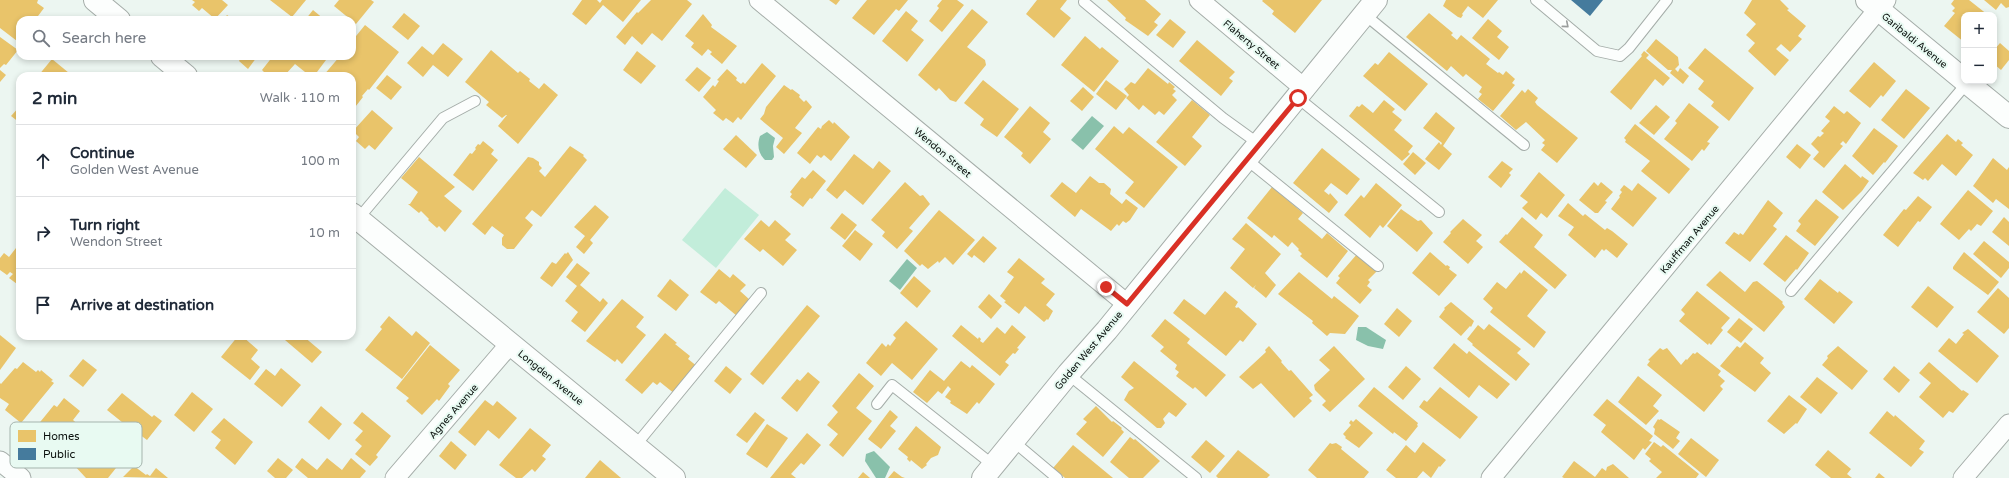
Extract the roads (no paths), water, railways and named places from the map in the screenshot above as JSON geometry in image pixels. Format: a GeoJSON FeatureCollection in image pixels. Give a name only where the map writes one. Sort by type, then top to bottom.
{"type":"FeatureCollection","features":[{"type":"Feature","properties":{"kind":"street"},"geometry":{"type":"LineString","coordinates":[[95,0],[114,16]]}},
{"type":"Feature","properties":{"kind":"street","name":"Wendon Street"},"geometry":{"type":"LineString","coordinates":[[759,0],[1127,304]]}},
{"type":"Feature","properties":{"kind":"street","name":"Flaherty Street"},"geometry":{"type":"LineString","coordinates":[[1199,0],[1301,93]]}},
{"type":"Feature","properties":{"kind":"street","name":"Garibaldi Avenue"},"geometry":{"type":"LineString","coordinates":[[1877,3],[1961,77]]}},
{"type":"Feature","properties":{"kind":"street","name":"Kauffman Avenue"},"geometry":{"type":"LineString","coordinates":[[1492,478],[1877,3]]}},
{"type":"Feature","properties":{"kind":"street","name":"Golden West Avenue"},"geometry":{"type":"LineString","coordinates":[[988,472],[1068,374],[1107,330],[1370,7]]}},
{"type":"Feature","properties":{"kind":"street","name":"Garibaldi Avenue"},"geometry":{"type":"LineString","coordinates":[[1969,84],[2009,117]]}},
{"type":"Feature","properties":{"kind":"street","name":"Longden Avenue"},"geometry":{"type":"LineString","coordinates":[[356,218],[674,478]]}},
{"type":"Feature","properties":{"kind":"street","name":"Agnes Avenue"},"geometry":{"type":"LineString","coordinates":[[395,478],[510,344]]}},
{"type":"Feature","properties":{"kind":"street"},"geometry":{"type":"LineString","coordinates":[[1963,478],[2009,424]]}},
{"type":"Feature","properties":{"kind":"street"},"geometry":{"type":"LineString","coordinates":[[0,461],[21,478]]}},
{"type":"Feature","properties":{"kind":"lane"},"geometry":{"type":"LineString","coordinates":[[1536,0],[1597,51],[1620,56],[1629,48],[1667,0]]}},
{"type":"Feature","properties":{"kind":"lane"},"geometry":{"type":"LineString","coordinates":[[1084,2],[1223,118],[1253,151],[1378,266]]}},
{"type":"Feature","properties":{"kind":"lane"},"geometry":{"type":"LineString","coordinates":[[1370,7],[1524,145]]}},
{"type":"Feature","properties":{"kind":"lane"},"geometry":{"type":"LineString","coordinates":[[1791,291],[1963,84]]}},
{"type":"Feature","properties":{"kind":"lane"},"geometry":{"type":"LineString","coordinates":[[1301,93],[1439,212]]}},
{"type":"Feature","properties":{"kind":"lane"},"geometry":{"type":"LineString","coordinates":[[356,216],[443,118],[475,101]]}},
{"type":"Feature","properties":{"kind":"lane"},"geometry":{"type":"LineString","coordinates":[[635,446],[761,293]]}},
{"type":"Feature","properties":{"kind":"lane"},"geometry":{"type":"LineString","coordinates":[[1068,374],[1196,478]]}},
{"type":"Feature","properties":{"kind":"lane"},"geometry":{"type":"LineString","coordinates":[[877,404],[892,385],[988,472]]}},
{"type":"Feature","properties":{"kind":"lane"},"geometry":{"type":"LineString","coordinates":[[1013,441],[1057,478]]}}]}
